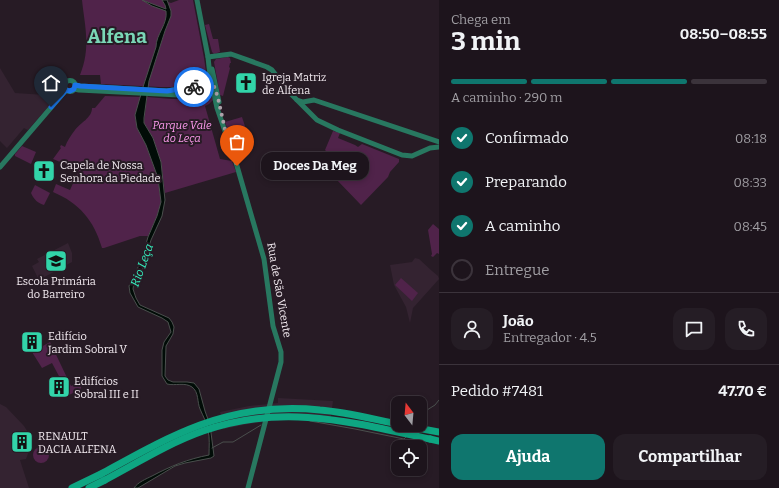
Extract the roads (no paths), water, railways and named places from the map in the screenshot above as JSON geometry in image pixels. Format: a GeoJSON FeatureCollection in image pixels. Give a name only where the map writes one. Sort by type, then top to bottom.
{"type":"FeatureCollection","features":[{"type":"Feature","properties":{"kind":"highway"},"geometry":{"type":"LineString","coordinates":[[89,488],[103,477],[165,439],[228,416],[255,411],[287,409],[320,410],[391,423]]}},
{"type":"Feature","properties":{"kind":"highway"},"geometry":{"type":"LineString","coordinates":[[72,488],[103,477],[202,431],[256,418],[287,416],[319,418],[357,424],[430,440],[439,440]]}},
{"type":"Feature","properties":{"kind":"street","name":"Rua de São Vicente"},"geometry":{"type":"LineString","coordinates":[[197,0],[208,57],[210,78],[216,96],[217,108],[237,166],[264,258],[273,326],[282,357],[248,488]]}},
{"type":"Feature","properties":{"kind":"street"},"geometry":{"type":"LineString","coordinates":[[208,57],[231,54],[263,65],[272,70],[296,100],[317,120],[338,130],[402,155],[412,156],[438,145]]}},
{"type":"Feature","properties":{"kind":"street","name":"Rua de São Vicente"},"geometry":{"type":"LineString","coordinates":[[208,57],[210,60],[213,86]]}},
{"type":"Feature","properties":{"kind":"street"},"geometry":{"type":"LineString","coordinates":[[157,92],[197,86],[208,82],[210,78]]}},
{"type":"Feature","properties":{"kind":"street"},"geometry":{"type":"LineString","coordinates":[[66,90],[64,86],[67,81],[71,80],[74,87]]}},
{"type":"Feature","properties":{"kind":"street"},"geometry":{"type":"LineString","coordinates":[[204,84],[213,86]]}},
{"type":"Feature","properties":{"kind":"street"},"geometry":{"type":"LineString","coordinates":[[197,86],[200,89],[199,92]]}},
{"type":"Feature","properties":{"kind":"street"},"geometry":{"type":"LineString","coordinates":[[206,91],[213,86]]}},
{"type":"Feature","properties":{"kind":"street"},"geometry":{"type":"LineString","coordinates":[[0,167],[66,90],[70,91],[74,87],[157,92],[178,95],[210,91],[216,96]]}},
{"type":"Feature","properties":{"kind":"street"},"geometry":{"type":"LineString","coordinates":[[296,100],[303,102],[314,100],[389,125],[438,145]]}},
{"type":"Feature","properties":{"kind":"street"},"geometry":{"type":"LineString","coordinates":[[426,139],[426,150]]}},
{"type":"Feature","properties":{"kind":"water","name":"Rio Leça"},"geometry":{"type":"Polygon","coordinates":[[[142,0],[166,9],[162,0],[167,0],[171,11],[171,16],[149,81],[144,118],[144,123],[153,138],[161,162],[165,200],[162,216],[151,240],[141,273],[134,282],[133,289],[140,305],[169,318],[172,322],[174,327],[173,334],[166,346],[165,376],[168,380],[173,382],[194,383],[199,389],[210,425],[214,456],[175,466],[138,488],[134,488],[142,481],[173,466],[209,455],[209,436],[205,420],[199,406],[197,394],[192,387],[186,385],[167,384],[162,376],[162,350],[164,342],[171,332],[168,322],[138,307],[130,293],[129,286],[141,261],[161,202],[158,178],[146,145],[137,128],[135,115],[158,38],[165,20],[166,11],[152,6],[142,0]]]}},
{"type":"Feature","properties":{"kind":"waterway"},"geometry":{"type":"LineString","coordinates":[[427,410],[435,405],[439,400]]}},
{"type":"Feature","properties":{"kind":"waterway"},"geometry":{"type":"LineString","coordinates":[[310,421],[404,439],[406,437]]}},
{"type":"Feature","properties":{"kind":"waterway"},"geometry":{"type":"LineString","coordinates":[[212,448],[223,442],[233,442],[261,425]]}},
{"type":"Feature","properties":{"kind":"place","name":"Igreja Matriz de Alfena"},"geometry":{"type":"Point","coordinates":[246,83]}},
{"type":"Feature","properties":{"kind":"place","name":"Doces Da Meg"},"geometry":{"type":"Point","coordinates":[237,166]}},
{"type":"Feature","properties":{"kind":"place","name":"Capela de Nossa Senhora da Piedade"},"geometry":{"type":"Point","coordinates":[44,171]}},
{"type":"Feature","properties":{"kind":"place","name":"Escola Primária do Barreiro"},"geometry":{"type":"Point","coordinates":[56,261]}},
{"type":"Feature","properties":{"kind":"place","name":"Edifício Jardim Sobral V"},"geometry":{"type":"Point","coordinates":[32,342]}},
{"type":"Feature","properties":{"kind":"place","name":"Edifícios Sobral III e II"},"geometry":{"type":"Point","coordinates":[59,387]}},
{"type":"Feature","properties":{"kind":"place","name":"RENAULT DACIA ALFENA"},"geometry":{"type":"Point","coordinates":[22,442]}},
{"type":"Feature","properties":{"kind":"district","name":"Alfena"},"geometry":{"type":"Point","coordinates":[117,36]}},
{"type":"Feature","properties":{"kind":"park label","name":"Parque Vale do Leça"},"geometry":{"type":"Point","coordinates":[182,131]}}]}
